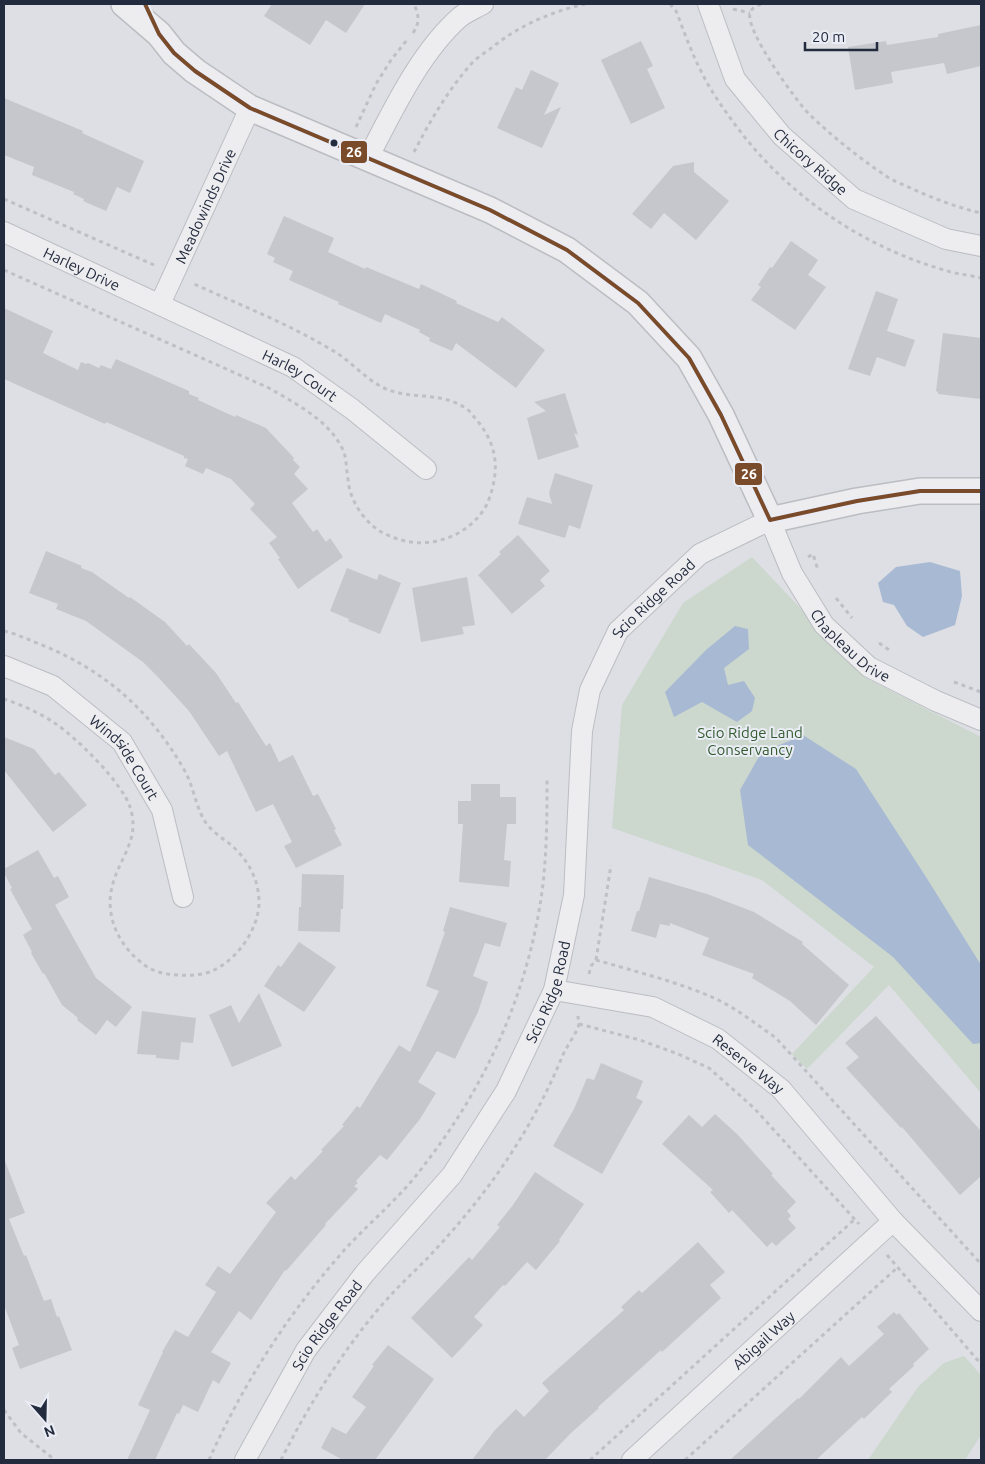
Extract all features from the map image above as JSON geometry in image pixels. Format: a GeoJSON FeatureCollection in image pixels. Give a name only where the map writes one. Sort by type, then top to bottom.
{"type":"FeatureCollection","features":[{"type":"Feature","properties":{"kind":"street"},"geometry":{"type":"LineString","coordinates":[[124,4],[159,34],[174,52],[195,71],[250,108],[490,210],[567,250],[638,303],[688,358],[721,415],[770,520]]}},
{"type":"Feature","properties":{"kind":"street"},"geometry":{"type":"LineString","coordinates":[[145,4],[159,34]]}},
{"type":"Feature","properties":{"kind":"street"},"geometry":{"type":"LineString","coordinates":[[357,153],[398,100],[456,10],[483,4]]}},
{"type":"Feature","properties":{"kind":"street","name":"Chicory Ridge"},"geometry":{"type":"LineString","coordinates":[[708,4],[735,79],[782,136],[854,199],[946,239],[981,246]]}},
{"type":"Feature","properties":{"kind":"street","name":"Meadowinds Drive"},"geometry":{"type":"LineString","coordinates":[[160,304],[250,108]]}},
{"type":"Feature","properties":{"kind":"street","name":"Harley Drive"},"geometry":{"type":"LineString","coordinates":[[4,232],[160,304]]}},
{"type":"Feature","properties":{"kind":"street","name":"Harley Court"},"geometry":{"type":"LineString","coordinates":[[160,304],[293,367],[352,409],[426,469]]}},
{"type":"Feature","properties":{"kind":"street","name":"Scio Ridge Road"},"geometry":{"type":"LineString","coordinates":[[245,1460],[306,1350],[365,1273],[452,1175],[506,1091],[554,990],[574,895],[582,732],[590,690],[618,631],[700,554],[770,520],[857,501],[920,491],[981,491]]}},
{"type":"Feature","properties":{"kind":"street","name":"Chapleau Drive"},"geometry":{"type":"LineString","coordinates":[[770,520],[790,568],[824,625],[869,667],[936,701],[981,720]]}},
{"type":"Feature","properties":{"kind":"street","name":"Windside Court"},"geometry":{"type":"LineString","coordinates":[[4,666],[53,686],[122,742],[162,810],[183,897]]}},
{"type":"Feature","properties":{"kind":"street","name":"Reserve Way"},"geometry":{"type":"LineString","coordinates":[[554,990],[654,1007],[718,1039],[781,1089],[893,1221],[981,1311]]}},
{"type":"Feature","properties":{"kind":"street","name":"Abigail Way"},"geometry":{"type":"LineString","coordinates":[[632,1460],[893,1221]]}},
{"type":"Feature","properties":{"kind":"path"},"geometry":{"type":"LineString","coordinates":[[357,153],[367,106],[376,84],[391,60],[418,25],[418,15],[414,4]]}},
{"type":"Feature","properties":{"kind":"path"},"geometry":{"type":"LineString","coordinates":[[403,173],[436,112],[454,85],[474,62],[520,27],[544,16],[585,4]]}},
{"type":"Feature","properties":{"kind":"path"},"geometry":{"type":"LineString","coordinates":[[761,4],[750,13],[750,20],[756,37],[778,73],[806,112],[840,143],[888,177],[929,197],[981,213]]}},
{"type":"Feature","properties":{"kind":"path"},"geometry":{"type":"LineString","coordinates":[[790,568],[813,554],[819,572]]}},
{"type":"Feature","properties":{"kind":"path"},"geometry":{"type":"LineString","coordinates":[[832,592],[853,620]]}},
{"type":"Feature","properties":{"kind":"path"},"geometry":{"type":"LineString","coordinates":[[873,638],[894,653]]}},
{"type":"Feature","properties":{"kind":"path"},"geometry":{"type":"LineString","coordinates":[[948,680],[981,692]]}},
{"type":"Feature","properties":{"kind":"path"},"geometry":{"type":"LineString","coordinates":[[209,1460],[254,1372],[278,1336],[340,1254],[397,1198],[428,1161],[454,1124],[480,1081],[503,1033],[522,983],[539,911],[545,863],[547,778]]}},
{"type":"Feature","properties":{"kind":"path"},"geometry":{"type":"LineString","coordinates":[[579,1024],[640,1040],[709,1068],[754,1108],[898,1267],[981,1364]]}},
{"type":"Feature","properties":{"kind":"path"},"geometry":{"type":"LineString","coordinates":[[590,1460],[855,1219]]}},
{"type":"Feature","properties":{"kind":"path"},"geometry":{"type":"LineString","coordinates":[[685,1460],[898,1267]]}},
{"type":"Feature","properties":{"kind":"path"},"geometry":{"type":"LineString","coordinates":[[4,1410],[21,1432],[55,1460]]}},
{"type":"Feature","properties":{"kind":"green space","name":"Scio Ridge Land Conservancy"},"geometry":{"type":"Polygon","coordinates":[[[752,557],[866,678],[981,737],[981,1093],[889,985],[807,1069],[792,1054],[874,967],[762,880],[612,828],[622,705],[683,603],[752,557]]]}},
{"type":"Feature","properties":{"kind":"green space"},"geometry":{"type":"Polygon","coordinates":[[[964,1356],[981,1375],[981,1435],[965,1460],[868,1460],[918,1387],[944,1363],[964,1356]]]}},
{"type":"Feature","properties":{"kind":"water"},"geometry":{"type":"Polygon","coordinates":[[[930,562],[960,571],[962,596],[955,625],[923,637],[907,626],[894,605],[883,602],[878,583],[896,567],[930,562]]]}},
{"type":"Feature","properties":{"kind":"water"},"geometry":{"type":"Polygon","coordinates":[[[735,626],[748,629],[749,649],[724,668],[728,685],[744,681],[755,698],[752,711],[737,722],[702,702],[674,717],[665,692],[706,650],[735,626]]]}},
{"type":"Feature","properties":{"kind":"water"},"geometry":{"type":"Polygon","coordinates":[[[803,735],[856,769],[981,965],[981,1043],[973,1044],[893,957],[748,845],[740,790],[761,753],[803,735]]]}},
{"type":"Feature","properties":{"kind":"building"},"geometry":{"type":"Polygon","coordinates":[[[272,4],[365,4],[346,33],[326,20],[310,45],[264,16],[272,4]]]}},
{"type":"Feature","properties":{"kind":"building"},"geometry":{"type":"Polygon","coordinates":[[[981,25],[981,66],[947,74],[944,63],[891,72],[893,83],[855,90],[848,47],[886,41],[887,45],[938,37],[938,34],[981,25]]]}},
{"type":"Feature","properties":{"kind":"building"},"geometry":{"type":"Polygon","coordinates":[[[641,41],[653,66],[647,69],[665,108],[631,124],[601,60],[641,41]]]}},
{"type":"Feature","properties":{"kind":"building"},"geometry":{"type":"Polygon","coordinates":[[[531,70],[559,83],[544,115],[561,107],[542,148],[497,128],[516,87],[522,90],[531,70]]]}},
{"type":"Feature","properties":{"kind":"building"},"geometry":{"type":"Polygon","coordinates":[[[4,98],[83,131],[82,133],[144,161],[130,193],[117,187],[106,211],[83,201],[84,199],[73,194],[74,192],[32,175],[34,167],[4,155],[4,98]]]}},
{"type":"Feature","properties":{"kind":"building"},"geometry":{"type":"Polygon","coordinates":[[[694,162],[694,172],[729,201],[696,240],[664,213],[651,229],[632,214],[673,166],[694,162]]]}},
{"type":"Feature","properties":{"kind":"building"},"geometry":{"type":"Polygon","coordinates":[[[284,216],[334,238],[328,252],[365,269],[366,267],[419,289],[421,284],[457,301],[456,303],[498,322],[502,317],[545,350],[516,388],[456,343],[452,351],[429,341],[430,338],[419,332],[420,330],[385,314],[381,323],[289,280],[293,271],[273,262],[275,258],[267,254],[284,216]]]}},
{"type":"Feature","properties":{"kind":"building"},"geometry":{"type":"Polygon","coordinates":[[[791,241],[818,260],[808,275],[826,287],[795,330],[751,300],[761,287],[758,285],[770,267],[772,268],[791,241]]]}},
{"type":"Feature","properties":{"kind":"building"},"geometry":{"type":"Polygon","coordinates":[[[876,291],[898,299],[887,331],[915,340],[905,367],[877,357],[870,376],[848,369],[876,291]]]}},
{"type":"Feature","properties":{"kind":"building"},"geometry":{"type":"Polygon","coordinates":[[[4,308],[53,331],[43,353],[78,370],[81,362],[99,368],[101,365],[111,369],[116,359],[189,391],[189,394],[199,398],[198,400],[235,417],[236,415],[266,428],[294,458],[293,460],[300,467],[294,474],[308,489],[292,503],[313,532],[317,529],[326,542],[330,538],[343,557],[298,589],[269,543],[277,537],[250,509],[255,504],[231,479],[206,468],[203,474],[185,466],[188,459],[184,458],[184,456],[106,422],[105,424],[4,379],[4,308]]]}},
{"type":"Feature","properties":{"kind":"building"},"geometry":{"type":"Polygon","coordinates":[[[943,333],[981,338],[981,399],[938,394],[936,391],[943,333]]]}},
{"type":"Feature","properties":{"kind":"building"},"geometry":{"type":"Polygon","coordinates":[[[565,393],[578,435],[574,433],[579,447],[538,460],[527,418],[546,411],[534,402],[565,393]]]}},
{"type":"Feature","properties":{"kind":"building"},"geometry":{"type":"Polygon","coordinates":[[[555,473],[593,485],[580,529],[569,525],[565,538],[518,524],[527,497],[552,504],[549,493],[555,473]]]}},
{"type":"Feature","properties":{"kind":"building"},"geometry":{"type":"Polygon","coordinates":[[[518,535],[550,571],[540,580],[545,586],[512,614],[478,575],[518,535]]]}},
{"type":"Feature","properties":{"kind":"building"},"geometry":{"type":"Polygon","coordinates":[[[46,551],[92,572],[165,622],[187,646],[189,644],[216,673],[236,703],[238,702],[266,746],[270,743],[279,762],[293,755],[313,796],[318,794],[342,845],[296,868],[284,846],[292,842],[273,804],[256,812],[227,751],[219,756],[189,711],[157,676],[143,662],[86,621],[56,609],[58,604],[29,593],[46,551]]]}},
{"type":"Feature","properties":{"kind":"building"},"geometry":{"type":"Polygon","coordinates":[[[347,568],[377,580],[379,574],[401,583],[380,634],[348,621],[349,619],[330,611],[347,568]]]}},
{"type":"Feature","properties":{"kind":"building"},"geometry":{"type":"Polygon","coordinates":[[[467,577],[475,625],[462,627],[464,634],[421,642],[412,588],[467,577]]]}},
{"type":"Feature","properties":{"kind":"building"},"geometry":{"type":"Polygon","coordinates":[[[4,737],[34,749],[55,775],[59,772],[87,805],[53,832],[4,770],[4,737]]]}},
{"type":"Feature","properties":{"kind":"building"},"geometry":{"type":"Polygon","coordinates":[[[471,784],[500,784],[500,797],[516,797],[516,824],[507,824],[504,860],[511,861],[509,887],[459,882],[463,824],[458,824],[458,801],[471,801],[471,784]]]}},
{"type":"Feature","properties":{"kind":"building"},"geometry":{"type":"Polygon","coordinates":[[[38,850],[54,878],[58,876],[69,897],[55,905],[96,978],[132,1007],[116,1027],[107,1020],[96,1035],[62,1005],[31,953],[23,935],[32,929],[10,889],[12,888],[4,873],[4,869],[38,850]]]}},
{"type":"Feature","properties":{"kind":"building"},"geometry":{"type":"Polygon","coordinates":[[[302,874],[344,875],[340,932],[298,931],[302,874]]]}},
{"type":"Feature","properties":{"kind":"building"},"geometry":{"type":"Polygon","coordinates":[[[649,877],[707,894],[754,912],[803,942],[802,944],[849,985],[816,1025],[790,1001],[752,978],[754,974],[702,955],[709,938],[670,923],[670,926],[660,924],[656,938],[631,931],[649,877]]]}},
{"type":"Feature","properties":{"kind":"building"},"geometry":{"type":"Polygon","coordinates":[[[450,907],[507,923],[500,947],[485,943],[473,976],[488,982],[478,1012],[455,1059],[437,1051],[418,1082],[436,1093],[420,1119],[387,1160],[380,1155],[356,1181],[358,1183],[354,1186],[358,1189],[285,1270],[251,1320],[239,1311],[211,1352],[231,1363],[219,1384],[213,1380],[198,1412],[183,1405],[179,1414],[177,1413],[155,1460],[127,1460],[150,1410],[138,1405],[162,1352],[175,1330],[188,1337],[216,1292],[205,1285],[218,1266],[230,1274],[276,1212],[266,1203],[291,1176],[295,1180],[344,1126],[342,1125],[357,1106],[360,1108],[399,1045],[410,1052],[439,991],[426,986],[445,932],[443,931],[450,907]]]}},
{"type":"Feature","properties":{"kind":"building"},"geometry":{"type":"Polygon","coordinates":[[[299,942],[336,967],[304,1012],[264,986],[278,965],[281,967],[299,942]]]}},
{"type":"Feature","properties":{"kind":"building"},"geometry":{"type":"Polygon","coordinates":[[[259,993],[282,1046],[232,1067],[209,1015],[231,1005],[239,1023],[259,993]]]}},
{"type":"Feature","properties":{"kind":"building"},"geometry":{"type":"Polygon","coordinates":[[[142,1011],[196,1018],[193,1043],[181,1042],[179,1060],[156,1058],[156,1055],[137,1054],[142,1011]]]}},
{"type":"Feature","properties":{"kind":"building"},"geometry":{"type":"Polygon","coordinates":[[[876,1016],[981,1131],[981,1176],[960,1195],[902,1127],[846,1068],[859,1057],[845,1043],[876,1016]]]}},
{"type":"Feature","properties":{"kind":"building"},"geometry":{"type":"Polygon","coordinates":[[[601,1063],[643,1081],[636,1098],[643,1101],[602,1174],[553,1146],[574,1109],[587,1078],[594,1080],[601,1063]]]}},
{"type":"Feature","properties":{"kind":"building"},"geometry":{"type":"Polygon","coordinates":[[[715,1114],[738,1135],[796,1202],[787,1211],[791,1216],[788,1219],[796,1228],[776,1246],[772,1242],[767,1247],[732,1210],[729,1213],[710,1192],[713,1190],[662,1144],[689,1115],[702,1127],[715,1114]]]}},
{"type":"Feature","properties":{"kind":"building"},"geometry":{"type":"Polygon","coordinates":[[[5,1161],[25,1213],[9,1219],[24,1256],[26,1255],[44,1301],[51,1299],[72,1350],[20,1369],[12,1348],[19,1345],[4,1305],[5,1161]]]}},
{"type":"Feature","properties":{"kind":"building"},"geometry":{"type":"Polygon","coordinates":[[[535,1172],[584,1204],[560,1241],[536,1270],[527,1262],[474,1317],[483,1325],[452,1358],[411,1318],[469,1257],[472,1260],[500,1227],[497,1225],[535,1172]]]}},
{"type":"Feature","properties":{"kind":"building"},"geometry":{"type":"Polygon","coordinates":[[[698,1242],[725,1272],[710,1285],[721,1298],[598,1407],[545,1460],[472,1460],[495,1430],[516,1409],[524,1417],[549,1391],[542,1383],[624,1310],[621,1307],[639,1290],[642,1293],[698,1242]]]}},
{"type":"Feature","properties":{"kind":"building"},"geometry":{"type":"Polygon","coordinates":[[[894,1312],[897,1315],[899,1313],[929,1349],[889,1389],[892,1392],[864,1419],[862,1417],[816,1460],[730,1460],[799,1399],[841,1357],[849,1366],[884,1334],[877,1327],[894,1312]]]}},
{"type":"Feature","properties":{"kind":"building"},"geometry":{"type":"Polygon","coordinates":[[[388,1345],[434,1379],[375,1460],[343,1460],[321,1448],[332,1427],[346,1434],[366,1407],[352,1397],[374,1366],[372,1365],[388,1345]]]}},
{"type":"Feature","properties":{"kind":"transit line","name":"26"},"geometry":{"type":"LineString","coordinates":[[145,4],[159,34],[174,53],[195,71],[250,108],[490,210],[567,250],[638,303],[689,358],[721,415],[770,520],[857,501],[920,491],[981,491]]}}]}
